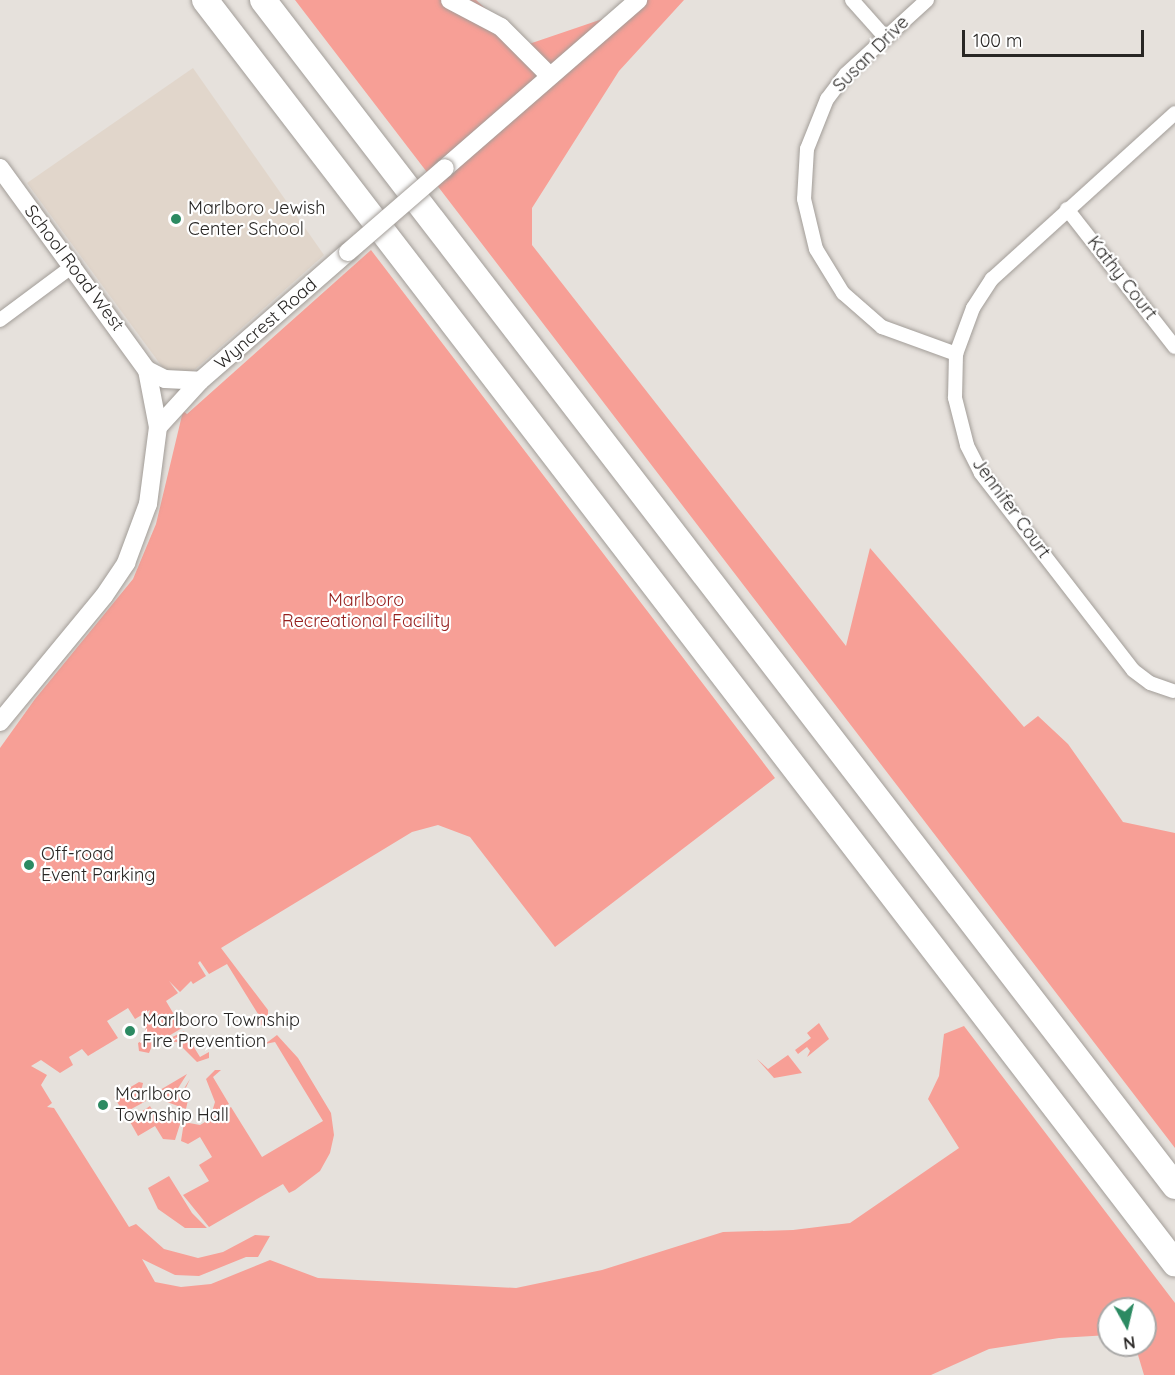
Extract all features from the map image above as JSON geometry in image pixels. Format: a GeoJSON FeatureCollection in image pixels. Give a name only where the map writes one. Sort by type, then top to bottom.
{"type":"FeatureCollection","features":[{"type":"Feature","properties":{"kind":"highway"},"geometry":{"type":"LineString","coordinates":[[205,0],[1175,1263]]}},
{"type":"Feature","properties":{"kind":"highway"},"geometry":{"type":"LineString","coordinates":[[263,0],[1175,1186]]}},
{"type":"Feature","properties":{"kind":"street"},"geometry":{"type":"LineString","coordinates":[[450,0],[501,27],[550,76]]}},
{"type":"Feature","properties":{"kind":"street","name":"Wyncrest Road"},"geometry":{"type":"LineString","coordinates":[[159,427],[200,381],[638,0]]}},
{"type":"Feature","properties":{"kind":"street"},"geometry":{"type":"LineString","coordinates":[[852,0],[885,37]]}},
{"type":"Feature","properties":{"kind":"street","name":"Susan Drive"},"geometry":{"type":"LineString","coordinates":[[927,0],[885,37],[836,87],[814,126],[803,174],[808,226],[828,272],[859,310],[898,335],[956,354]]}},
{"type":"Feature","properties":{"kind":"street","name":"Jennifer Court"},"geometry":{"type":"LineString","coordinates":[[1173,691],[1150,683],[1133,670],[981,473],[959,418],[956,354],[973,308],[992,279],[1175,113]]}},
{"type":"Feature","properties":{"kind":"street","name":"School Road West"},"geometry":{"type":"LineString","coordinates":[[0,168],[74,265],[147,370],[159,427]]}},
{"type":"Feature","properties":{"kind":"street","name":"Kathy Court"},"geometry":{"type":"LineString","coordinates":[[1067,209],[1175,347]]}},
{"type":"Feature","properties":{"kind":"street"},"geometry":{"type":"LineString","coordinates":[[0,320],[74,265]]}},
{"type":"Feature","properties":{"kind":"street"},"geometry":{"type":"LineString","coordinates":[[147,370],[165,379],[200,381]]}},
{"type":"Feature","properties":{"kind":"street"},"geometry":{"type":"LineString","coordinates":[[0,722],[104,596],[126,563],[148,504],[159,427]]}},
{"type":"Feature","properties":{"kind":"shaded area","name":"Marlboro Jewish Center School"},"geometry":{"type":"Polygon","coordinates":[[[193,68],[324,255],[192,372],[182,376],[163,368],[27,183],[193,68]]]}},
{"type":"Feature","properties":{"kind":"green space"},"geometry":{"type":"Polygon","coordinates":[[[295,0],[476,0],[526,45],[626,11],[639,0],[684,0],[619,71],[532,208],[532,245],[846,646],[870,548],[1024,727],[1038,716],[1068,744],[1123,822],[1175,833],[1175,1148],[295,0]]]}},
{"type":"Feature","properties":{"kind":"green space","name":"Marlboro Recreational Facility"},"geometry":{"type":"Polygon","coordinates":[[[371,250],[775,778],[555,947],[470,837],[438,825],[412,832],[221,948],[268,1010],[268,1020],[259,1027],[250,1024],[258,1014],[227,964],[209,974],[200,961],[198,963],[206,976],[193,984],[191,981],[180,992],[169,981],[178,993],[166,1001],[182,1028],[152,1046],[149,1053],[139,1051],[138,1043],[143,1040],[150,1010],[135,1019],[128,1008],[107,1021],[118,1038],[88,1056],[82,1049],[69,1057],[73,1065],[60,1073],[41,1060],[31,1066],[47,1075],[41,1085],[52,1103],[47,1107],[54,1108],[129,1227],[136,1224],[164,1249],[198,1258],[223,1252],[255,1235],[270,1236],[258,1257],[246,1257],[199,1276],[175,1275],[142,1259],[155,1282],[181,1287],[211,1284],[270,1260],[318,1278],[516,1288],[602,1270],[723,1232],[793,1230],[850,1223],[959,1148],[928,1099],[939,1076],[944,1034],[964,1026],[1175,1303],[1175,1375],[1144,1375],[1139,1357],[1157,1357],[1157,1297],[1097,1297],[1097,1336],[1059,1338],[989,1349],[931,1375],[0,1375],[0,748],[35,699],[133,579],[156,524],[183,411],[187,414],[371,250]]]}},
{"type":"Feature","properties":{"kind":"green space"},"geometry":{"type":"Polygon","coordinates":[[[819,1023],[829,1039],[807,1057],[810,1051],[807,1047],[798,1054],[795,1050],[811,1038],[807,1033],[819,1023]]]}},
{"type":"Feature","properties":{"kind":"green space"},"geometry":{"type":"Polygon","coordinates":[[[184,1031],[200,1057],[209,1052],[209,1058],[197,1062],[177,1042],[165,1041],[184,1031]]]}},
{"type":"Feature","properties":{"kind":"green space"},"geometry":{"type":"Polygon","coordinates":[[[277,1035],[298,1058],[331,1113],[334,1135],[330,1153],[320,1171],[295,1190],[289,1193],[283,1184],[209,1227],[183,1195],[209,1181],[199,1165],[212,1157],[200,1137],[188,1144],[181,1141],[184,1122],[200,1125],[231,1107],[262,1157],[323,1121],[275,1042],[265,1044],[277,1035]]]}},
{"type":"Feature","properties":{"kind":"green space"},"geometry":{"type":"Polygon","coordinates":[[[788,1055],[802,1073],[774,1078],[757,1059],[768,1069],[788,1055]]]}},
{"type":"Feature","properties":{"kind":"green space"},"geometry":{"type":"Polygon","coordinates":[[[215,1070],[221,1070],[213,1077],[229,1104],[211,1115],[215,1102],[206,1079],[215,1070]]]}},
{"type":"Feature","properties":{"kind":"green space"},"geometry":{"type":"Polygon","coordinates":[[[187,1074],[175,1093],[180,1095],[190,1079],[183,1094],[188,1100],[186,1109],[167,1102],[160,1090],[187,1074]]]}},
{"type":"Feature","properties":{"kind":"green space"},"geometry":{"type":"Polygon","coordinates":[[[139,1082],[143,1083],[141,1092],[146,1101],[124,1113],[114,1097],[139,1082]]]}},
{"type":"Feature","properties":{"kind":"green space"},"geometry":{"type":"Polygon","coordinates":[[[150,1106],[155,1115],[181,1121],[175,1140],[163,1139],[155,1126],[138,1136],[129,1120],[150,1106]]]}},
{"type":"Feature","properties":{"kind":"green space"},"geometry":{"type":"Polygon","coordinates":[[[169,1176],[192,1213],[207,1228],[185,1228],[158,1209],[148,1188],[169,1176]]]}},
{"type":"Feature","properties":{"kind":"place","name":"Marlboro Jewish Center School"},"geometry":{"type":"Point","coordinates":[176,219]}},
{"type":"Feature","properties":{"kind":"place","name":"Off-road Event Parking"},"geometry":{"type":"Point","coordinates":[29,865]}},
{"type":"Feature","properties":{"kind":"place","name":"Marlboro Township Fire Prevention"},"geometry":{"type":"Point","coordinates":[130,1031]}},
{"type":"Feature","properties":{"kind":"place","name":"Marlboro Township Hall"},"geometry":{"type":"Point","coordinates":[103,1105]}}]}
